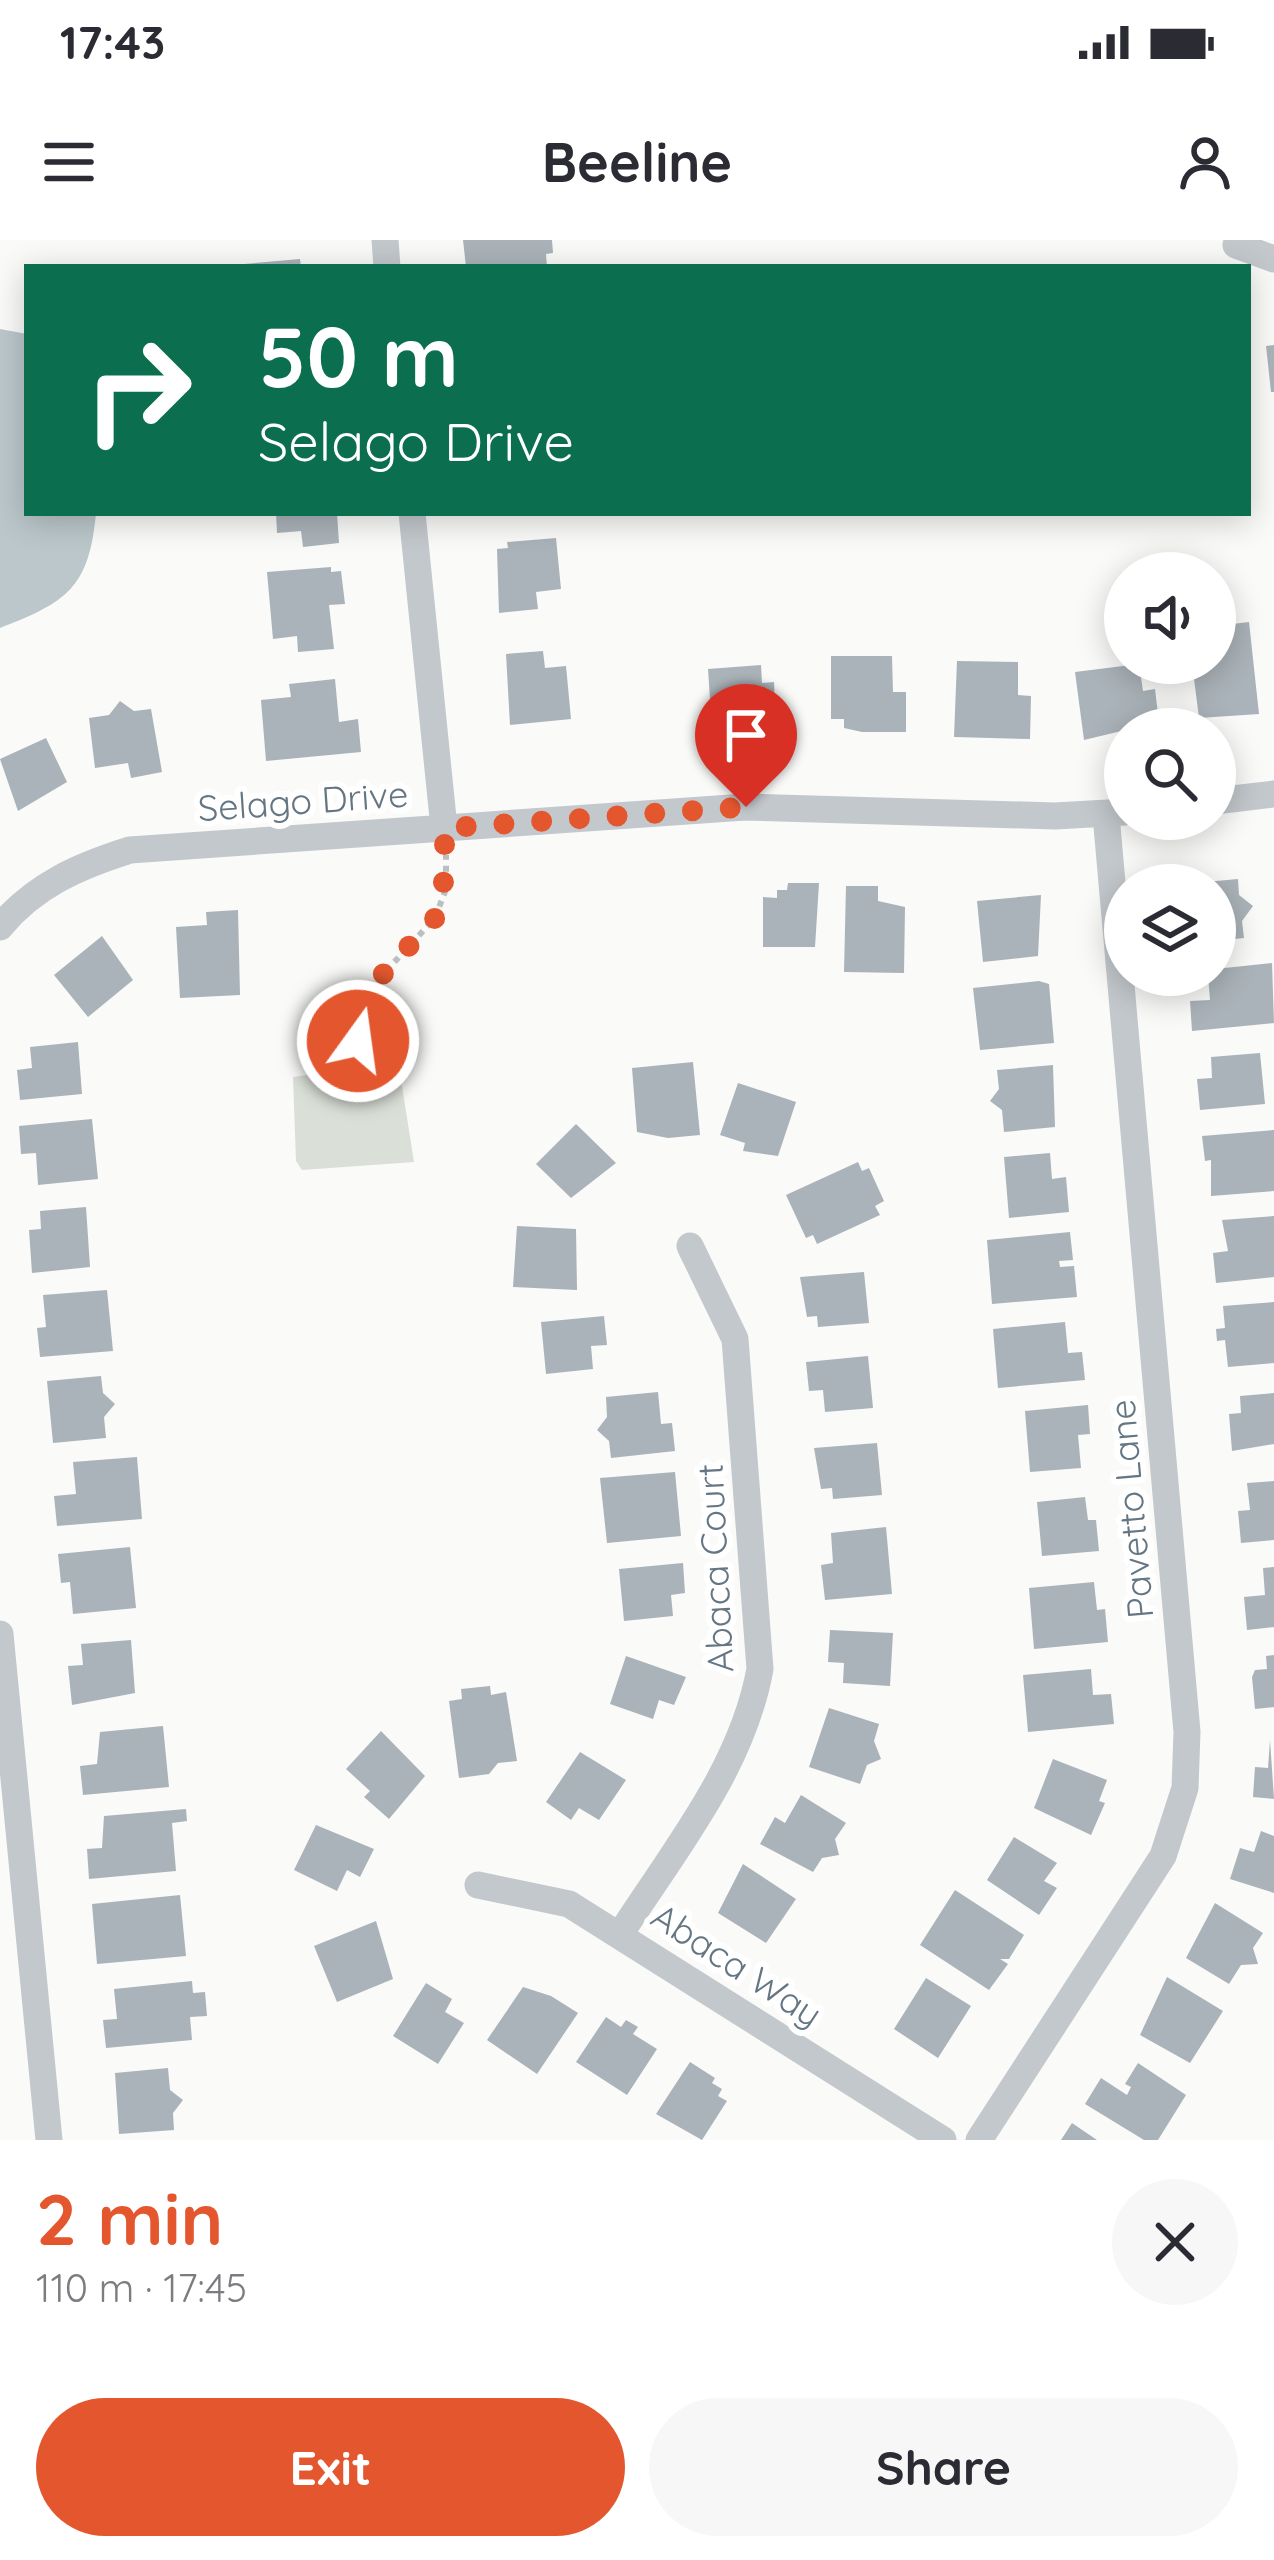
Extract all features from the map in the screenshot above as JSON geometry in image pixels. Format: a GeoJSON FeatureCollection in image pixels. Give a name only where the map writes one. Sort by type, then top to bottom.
{"type":"FeatureCollection","features":[{"type":"Feature","properties":{"kind":"street"},"geometry":{"type":"LineString","coordinates":[[1237,245],[1274,259]]}},
{"type":"Feature","properties":{"kind":"street"},"geometry":{"type":"LineString","coordinates":[[412,516],[445,828]]}},
{"type":"Feature","properties":{"kind":"street"},"geometry":{"type":"LineString","coordinates":[[1236,799],[1274,794]]}},
{"type":"Feature","properties":{"kind":"street","name":"Selago Drive"},"geometry":{"type":"LineString","coordinates":[[4,922],[72,868],[130,850],[746,807],[1104,814]]}},
{"type":"Feature","properties":{"kind":"street","name":"Pavetto Lane"},"geometry":{"type":"LineString","coordinates":[[980,2140],[1163,1856],[1185,1788],[1187,1732],[1118,840]]}},
{"type":"Feature","properties":{"kind":"street","name":"Abaca Court"},"geometry":{"type":"LineString","coordinates":[[621,1933],[731,1762],[752,1713],[760,1669],[735,1339],[690,1246]]}},
{"type":"Feature","properties":{"kind":"street"},"geometry":{"type":"LineString","coordinates":[[0,1634],[49,2140]]}},
{"type":"Feature","properties":{"kind":"street","name":"Abaca Way"},"geometry":{"type":"LineString","coordinates":[[478,1885],[569,1904],[943,2140]]}},
{"type":"Feature","properties":{"kind":"path"},"geometry":{"type":"LineString","coordinates":[[357,1069],[362,997],[435,918],[443,898],[445,828]]}},
{"type":"Feature","properties":{"kind":"shaded area"},"geometry":{"type":"Polygon","coordinates":[[[0,329],[24,333],[24,516],[96,516],[87,559],[70,589],[42,610],[0,628],[0,329]]]}},
{"type":"Feature","properties":{"kind":"shaded area"},"geometry":{"type":"Polygon","coordinates":[[[398,1061],[414,1162],[302,1170],[296,1161],[293,1077],[398,1061]]]}},
{"type":"Feature","properties":{"kind":"building"},"geometry":{"type":"Polygon","coordinates":[[[463,240],[552,240],[553,253],[546,254],[547,264],[466,264],[463,240]]]}},
{"type":"Feature","properties":{"kind":"building"},"geometry":{"type":"Polygon","coordinates":[[[300,259],[301,264],[244,264],[300,259]]]}},
{"type":"Feature","properties":{"kind":"building"},"geometry":{"type":"Polygon","coordinates":[[[1274,345],[1274,392],[1271,392],[1266,346],[1274,345]]]}},
{"type":"Feature","properties":{"kind":"building"},"geometry":{"type":"Polygon","coordinates":[[[276,516],[337,516],[339,543],[303,547],[301,531],[277,533],[276,516]]]}},
{"type":"Feature","properties":{"kind":"building"},"geometry":{"type":"Polygon","coordinates":[[[556,538],[561,589],[536,592],[538,609],[499,613],[497,549],[508,548],[507,542],[556,538]]]}},
{"type":"Feature","properties":{"kind":"building"},"geometry":{"type":"Polygon","coordinates":[[[331,567],[331,572],[341,571],[345,604],[329,605],[334,649],[298,652],[297,636],[273,639],[267,572],[331,567]]]}},
{"type":"Feature","properties":{"kind":"building"},"geometry":{"type":"Polygon","coordinates":[[[1249,622],[1259,714],[1236,716],[1236,708],[1198,708],[1195,684],[1236,684],[1236,624],[1249,622]]]}},
{"type":"Feature","properties":{"kind":"building"},"geometry":{"type":"Polygon","coordinates":[[[543,651],[545,668],[566,666],[571,719],[510,725],[506,654],[543,651]]]}},
{"type":"Feature","properties":{"kind":"building"},"geometry":{"type":"Polygon","coordinates":[[[831,656],[892,656],[893,692],[906,692],[906,732],[862,732],[844,728],[844,719],[831,719],[831,656]]]}},
{"type":"Feature","properties":{"kind":"building"},"geometry":{"type":"Polygon","coordinates":[[[957,661],[1018,662],[1018,695],[1031,696],[1030,739],[954,737],[957,661]]]}},
{"type":"Feature","properties":{"kind":"building"},"geometry":{"type":"Polygon","coordinates":[[[761,665],[762,683],[774,682],[776,728],[712,729],[708,669],[761,665]]]}},
{"type":"Feature","properties":{"kind":"building"},"geometry":{"type":"Polygon","coordinates":[[[1104,668],[1104,684],[1142,684],[1143,691],[1155,689],[1157,708],[1104,708],[1104,735],[1084,740],[1075,672],[1104,668]]]}},
{"type":"Feature","properties":{"kind":"building"},"geometry":{"type":"Polygon","coordinates":[[[335,679],[339,722],[358,719],[361,752],[266,761],[261,700],[291,697],[289,684],[335,679]]]}},
{"type":"Feature","properties":{"kind":"building"},"geometry":{"type":"Polygon","coordinates":[[[120,701],[134,711],[151,709],[162,772],[131,778],[128,763],[95,768],[89,718],[109,715],[120,701]]]}},
{"type":"Feature","properties":{"kind":"building"},"geometry":{"type":"Polygon","coordinates":[[[46,738],[67,782],[18,811],[0,759],[46,738]]]}},
{"type":"Feature","properties":{"kind":"building"},"geometry":{"type":"Polygon","coordinates":[[[1236,879],[1239,895],[1253,906],[1242,921],[1244,938],[1236,939],[1236,879]]]}},
{"type":"Feature","properties":{"kind":"building"},"geometry":{"type":"Polygon","coordinates":[[[788,883],[819,883],[815,947],[763,947],[763,897],[777,898],[777,890],[787,890],[788,883]]]}},
{"type":"Feature","properties":{"kind":"building"},"geometry":{"type":"Polygon","coordinates":[[[846,886],[878,886],[878,901],[905,907],[904,973],[844,972],[846,886]]]}},
{"type":"Feature","properties":{"kind":"building"},"geometry":{"type":"Polygon","coordinates":[[[1041,895],[1038,956],[983,962],[977,901],[1041,895]]]}},
{"type":"Feature","properties":{"kind":"building"},"geometry":{"type":"Polygon","coordinates":[[[238,910],[240,995],[180,998],[176,927],[207,925],[206,912],[238,910]]]}},
{"type":"Feature","properties":{"kind":"building"},"geometry":{"type":"Polygon","coordinates":[[[102,936],[133,980],[88,1017],[54,975],[102,936]]]}},
{"type":"Feature","properties":{"kind":"building"},"geometry":{"type":"Polygon","coordinates":[[[1272,963],[1274,1023],[1192,1031],[1190,1001],[1236,996],[1236,967],[1272,963]]]}},
{"type":"Feature","properties":{"kind":"building"},"geometry":{"type":"Polygon","coordinates":[[[1049,984],[1054,1043],[980,1050],[973,988],[1049,984]]]}},
{"type":"Feature","properties":{"kind":"building"},"geometry":{"type":"Polygon","coordinates":[[[78,1042],[82,1094],[20,1100],[17,1070],[32,1068],[30,1047],[78,1042]]]}},
{"type":"Feature","properties":{"kind":"building"},"geometry":{"type":"Polygon","coordinates":[[[1260,1053],[1265,1104],[1200,1110],[1197,1079],[1212,1078],[1211,1057],[1260,1053]]]}},
{"type":"Feature","properties":{"kind":"building"},"geometry":{"type":"Polygon","coordinates":[[[693,1062],[700,1135],[668,1138],[637,1132],[632,1068],[693,1062]]]}},
{"type":"Feature","properties":{"kind":"building"},"geometry":{"type":"Polygon","coordinates":[[[1053,1065],[1055,1127],[1004,1132],[1002,1110],[990,1101],[999,1089],[997,1070],[1053,1065]]]}},
{"type":"Feature","properties":{"kind":"building"},"geometry":{"type":"Polygon","coordinates":[[[738,1083],[796,1102],[778,1156],[743,1151],[745,1143],[720,1135],[738,1083]]]}},
{"type":"Feature","properties":{"kind":"building"},"geometry":{"type":"Polygon","coordinates":[[[92,1119],[98,1179],[38,1185],[36,1153],[21,1154],[19,1126],[92,1119]]]}},
{"type":"Feature","properties":{"kind":"building"},"geometry":{"type":"Polygon","coordinates":[[[576,1124],[616,1163],[571,1198],[536,1164],[576,1124]]]}},
{"type":"Feature","properties":{"kind":"building"},"geometry":{"type":"Polygon","coordinates":[[[1274,1130],[1274,1191],[1211,1196],[1211,1160],[1205,1161],[1202,1136],[1274,1130]]]}},
{"type":"Feature","properties":{"kind":"building"},"geometry":{"type":"Polygon","coordinates":[[[1050,1153],[1052,1179],[1066,1177],[1069,1212],[1009,1218],[1004,1157],[1050,1153]]]}},
{"type":"Feature","properties":{"kind":"building"},"geometry":{"type":"Polygon","coordinates":[[[858,1162],[862,1171],[869,1168],[884,1201],[875,1206],[880,1215],[817,1244],[813,1235],[806,1238],[786,1195],[858,1162]]]}},
{"type":"Feature","properties":{"kind":"building"},"geometry":{"type":"Polygon","coordinates":[[[86,1207],[90,1267],[32,1273],[29,1230],[41,1229],[40,1211],[86,1207]]]}},
{"type":"Feature","properties":{"kind":"building"},"geometry":{"type":"Polygon","coordinates":[[[1274,1216],[1274,1277],[1216,1283],[1213,1253],[1228,1251],[1222,1220],[1274,1216]]]}},
{"type":"Feature","properties":{"kind":"building"},"geometry":{"type":"Polygon","coordinates":[[[517,1226],[576,1229],[577,1290],[513,1287],[517,1226]]]}},
{"type":"Feature","properties":{"kind":"building"},"geometry":{"type":"Polygon","coordinates":[[[1070,1232],[1073,1260],[1059,1261],[1060,1267],[1074,1266],[1077,1297],[992,1304],[987,1240],[1070,1232]]]}},
{"type":"Feature","properties":{"kind":"building"},"geometry":{"type":"Polygon","coordinates":[[[864,1272],[869,1323],[818,1327],[817,1316],[807,1317],[800,1277],[864,1272]]]}},
{"type":"Feature","properties":{"kind":"building"},"geometry":{"type":"Polygon","coordinates":[[[107,1290],[113,1351],[40,1357],[37,1328],[46,1327],[43,1295],[107,1290]]]}},
{"type":"Feature","properties":{"kind":"building"},"geometry":{"type":"Polygon","coordinates":[[[1274,1302],[1274,1363],[1228,1367],[1225,1340],[1217,1341],[1216,1329],[1225,1328],[1223,1306],[1274,1302]]]}},
{"type":"Feature","properties":{"kind":"building"},"geometry":{"type":"Polygon","coordinates":[[[604,1316],[607,1345],[591,1346],[593,1369],[546,1374],[541,1322],[604,1316]]]}},
{"type":"Feature","properties":{"kind":"building"},"geometry":{"type":"Polygon","coordinates":[[[1065,1322],[1068,1353],[1082,1352],[1085,1380],[998,1388],[993,1329],[1065,1322]]]}},
{"type":"Feature","properties":{"kind":"building"},"geometry":{"type":"Polygon","coordinates":[[[868,1356],[873,1408],[825,1412],[823,1390],[809,1391],[806,1362],[868,1356]]]}},
{"type":"Feature","properties":{"kind":"building"},"geometry":{"type":"Polygon","coordinates":[[[101,1376],[103,1393],[115,1404],[104,1417],[106,1438],[53,1443],[47,1381],[101,1376]]]}},
{"type":"Feature","properties":{"kind":"building"},"geometry":{"type":"Polygon","coordinates":[[[658,1392],[661,1424],[672,1423],[675,1451],[611,1458],[609,1441],[597,1430],[607,1417],[606,1397],[658,1392]]]}},
{"type":"Feature","properties":{"kind":"building"},"geometry":{"type":"Polygon","coordinates":[[[1274,1393],[1274,1444],[1232,1451],[1229,1414],[1241,1413],[1240,1396],[1274,1393]]]}},
{"type":"Feature","properties":{"kind":"building"},"geometry":{"type":"Polygon","coordinates":[[[1088,1405],[1090,1434],[1078,1435],[1081,1468],[1030,1472],[1025,1411],[1088,1405]]]}},
{"type":"Feature","properties":{"kind":"building"},"geometry":{"type":"Polygon","coordinates":[[[877,1443],[882,1495],[833,1499],[832,1488],[821,1489],[814,1448],[877,1443]]]}},
{"type":"Feature","properties":{"kind":"building"},"geometry":{"type":"Polygon","coordinates":[[[137,1457],[142,1519],[57,1526],[54,1496],[76,1494],[73,1462],[137,1457]]]}},
{"type":"Feature","properties":{"kind":"building"},"geometry":{"type":"Polygon","coordinates":[[[675,1472],[681,1536],[607,1543],[600,1478],[675,1472]]]}},
{"type":"Feature","properties":{"kind":"building"},"geometry":{"type":"Polygon","coordinates":[[[1274,1481],[1274,1540],[1241,1543],[1238,1511],[1250,1510],[1247,1483],[1274,1481]]]}},
{"type":"Feature","properties":{"kind":"building"},"geometry":{"type":"Polygon","coordinates":[[[1085,1497],[1088,1520],[1096,1520],[1099,1551],[1042,1556],[1037,1502],[1085,1497]]]}},
{"type":"Feature","properties":{"kind":"building"},"geometry":{"type":"Polygon","coordinates":[[[886,1527],[892,1594],[825,1600],[821,1565],[833,1563],[831,1533],[886,1527]]]}},
{"type":"Feature","properties":{"kind":"building"},"geometry":{"type":"Polygon","coordinates":[[[130,1547],[136,1608],[73,1614],[70,1582],[61,1583],[58,1554],[130,1547]]]}},
{"type":"Feature","properties":{"kind":"building"},"geometry":{"type":"Polygon","coordinates":[[[683,1563],[685,1593],[671,1595],[673,1616],[624,1621],[619,1569],[683,1563]]]}},
{"type":"Feature","properties":{"kind":"building"},"geometry":{"type":"Polygon","coordinates":[[[1274,1567],[1274,1627],[1247,1630],[1244,1597],[1265,1595],[1263,1568],[1274,1567]]]}},
{"type":"Feature","properties":{"kind":"building"},"geometry":{"type":"Polygon","coordinates":[[[1094,1582],[1097,1610],[1105,1609],[1108,1642],[1034,1649],[1029,1588],[1094,1582]]]}},
{"type":"Feature","properties":{"kind":"building"},"geometry":{"type":"Polygon","coordinates":[[[830,1630],[893,1633],[890,1686],[843,1683],[844,1663],[828,1662],[830,1630]]]}},
{"type":"Feature","properties":{"kind":"building"},"geometry":{"type":"Polygon","coordinates":[[[131,1640],[135,1693],[72,1705],[68,1666],[83,1665],[81,1644],[131,1640]]]}},
{"type":"Feature","properties":{"kind":"building"},"geometry":{"type":"Polygon","coordinates":[[[1274,1655],[1274,1707],[1255,1709],[1252,1677],[1255,1670],[1267,1669],[1266,1656],[1274,1655]]]}},
{"type":"Feature","properties":{"kind":"building"},"geometry":{"type":"Polygon","coordinates":[[[626,1656],[686,1677],[674,1705],[659,1700],[653,1719],[610,1704],[626,1656]]]}},
{"type":"Feature","properties":{"kind":"building"},"geometry":{"type":"Polygon","coordinates":[[[1091,1669],[1093,1695],[1111,1694],[1114,1724],[1028,1732],[1023,1675],[1091,1669]]]}},
{"type":"Feature","properties":{"kind":"building"},"geometry":{"type":"Polygon","coordinates":[[[490,1686],[491,1695],[506,1692],[517,1761],[498,1763],[489,1774],[459,1778],[449,1701],[462,1699],[461,1689],[490,1686]]]}},
{"type":"Feature","properties":{"kind":"building"},"geometry":{"type":"Polygon","coordinates":[[[829,1708],[879,1724],[874,1741],[881,1759],[867,1765],[860,1784],[809,1767],[829,1708]]]}},
{"type":"Feature","properties":{"kind":"building"},"geometry":{"type":"Polygon","coordinates":[[[163,1726],[169,1787],[83,1795],[80,1766],[97,1764],[100,1732],[163,1726]]]}},
{"type":"Feature","properties":{"kind":"building"},"geometry":{"type":"Polygon","coordinates":[[[381,1731],[425,1776],[389,1819],[364,1797],[370,1791],[346,1769],[381,1731]]]}},
{"type":"Feature","properties":{"kind":"building"},"geometry":{"type":"Polygon","coordinates":[[[1270,1740],[1274,1799],[1253,1797],[1255,1767],[1268,1768],[1270,1740]]]}},
{"type":"Feature","properties":{"kind":"building"},"geometry":{"type":"Polygon","coordinates":[[[580,1752],[626,1780],[599,1820],[579,1808],[571,1820],[546,1802],[580,1752]]]}},
{"type":"Feature","properties":{"kind":"building"},"geometry":{"type":"Polygon","coordinates":[[[1053,1759],[1107,1780],[1099,1801],[1105,1803],[1091,1835],[1034,1808],[1053,1759]]]}},
{"type":"Feature","properties":{"kind":"building"},"geometry":{"type":"Polygon","coordinates":[[[801,1795],[846,1823],[835,1839],[839,1855],[822,1858],[813,1872],[760,1844],[775,1817],[785,1823],[801,1795]]]}},
{"type":"Feature","properties":{"kind":"building"},"geometry":{"type":"Polygon","coordinates":[[[186,1809],[187,1821],[172,1823],[176,1871],[89,1879],[87,1849],[102,1848],[104,1816],[186,1809]]]}},
{"type":"Feature","properties":{"kind":"building"},"geometry":{"type":"Polygon","coordinates":[[[316,1825],[374,1849],[360,1877],[347,1870],[337,1891],[294,1870],[316,1825]]]}},
{"type":"Feature","properties":{"kind":"building"},"geometry":{"type":"Polygon","coordinates":[[[1261,1831],[1274,1836],[1274,1893],[1230,1879],[1240,1848],[1254,1852],[1261,1831]]]}},
{"type":"Feature","properties":{"kind":"building"},"geometry":{"type":"Polygon","coordinates":[[[1014,1837],[1057,1863],[1044,1881],[1057,1888],[1039,1915],[987,1880],[1014,1837]]]}},
{"type":"Feature","properties":{"kind":"building"},"geometry":{"type":"Polygon","coordinates":[[[743,1864],[796,1899],[766,1943],[718,1913],[743,1864]]]}},
{"type":"Feature","properties":{"kind":"building"},"geometry":{"type":"Polygon","coordinates":[[[955,1890],[1024,1935],[1009,1959],[1000,1959],[1008,1964],[989,1990],[920,1945],[955,1890]]]}},
{"type":"Feature","properties":{"kind":"building"},"geometry":{"type":"Polygon","coordinates":[[[180,1895],[186,1956],[97,1964],[92,1904],[180,1895]]]}},
{"type":"Feature","properties":{"kind":"building"},"geometry":{"type":"Polygon","coordinates":[[[1215,1903],[1263,1933],[1253,1948],[1258,1964],[1241,1965],[1229,1984],[1186,1958],[1215,1903]]]}},
{"type":"Feature","properties":{"kind":"building"},"geometry":{"type":"Polygon","coordinates":[[[376,1921],[393,1979],[337,2002],[314,1946],[376,1921]]]}},
{"type":"Feature","properties":{"kind":"building"},"geometry":{"type":"Polygon","coordinates":[[[1167,1977],[1223,2011],[1190,2063],[1140,2035],[1167,1977]]]}},
{"type":"Feature","properties":{"kind":"building"},"geometry":{"type":"Polygon","coordinates":[[[926,1978],[971,2006],[938,2058],[894,2029],[926,1978]]]}},
{"type":"Feature","properties":{"kind":"building"},"geometry":{"type":"Polygon","coordinates":[[[192,1981],[193,1993],[205,1992],[207,2016],[190,2017],[192,2040],[106,2048],[103,2020],[117,2019],[114,1989],[192,1981]]]}},
{"type":"Feature","properties":{"kind":"building"},"geometry":{"type":"Polygon","coordinates":[[[426,1983],[452,1999],[445,2012],[464,2023],[438,2064],[393,2036],[426,1983]]]}},
{"type":"Feature","properties":{"kind":"building"},"geometry":{"type":"Polygon","coordinates":[[[523,1987],[551,1996],[578,2013],[537,2074],[487,2040],[523,1987]]]}},
{"type":"Feature","properties":{"kind":"building"},"geometry":{"type":"Polygon","coordinates":[[[606,2017],[621,2027],[626,2020],[638,2027],[633,2034],[657,2049],[627,2095],[576,2062],[606,2017]]]}},
{"type":"Feature","properties":{"kind":"building"},"geometry":{"type":"Polygon","coordinates":[[[690,2062],[715,2078],[712,2083],[722,2089],[718,2096],[727,2101],[702,2140],[656,2114],[690,2062]]]}},
{"type":"Feature","properties":{"kind":"building"},"geometry":{"type":"Polygon","coordinates":[[[1138,2063],[1186,2095],[1158,2140],[1144,2140],[1085,2104],[1101,2078],[1127,2095],[1131,2087],[1125,2084],[1138,2063]]]}},
{"type":"Feature","properties":{"kind":"building"},"geometry":{"type":"Polygon","coordinates":[[[168,2068],[170,2090],[183,2100],[173,2113],[174,2130],[119,2134],[115,2073],[168,2068]]]}},
{"type":"Feature","properties":{"kind":"building"},"geometry":{"type":"Polygon","coordinates":[[[1072,2123],[1097,2140],[1061,2140],[1072,2123]]]}},
{"type":"Feature","properties":{"kind":"route"},"geometry":{"type":"LineString","coordinates":[[358,1041],[362,997],[435,918],[446,889],[445,828],[746,807]]}}]}
